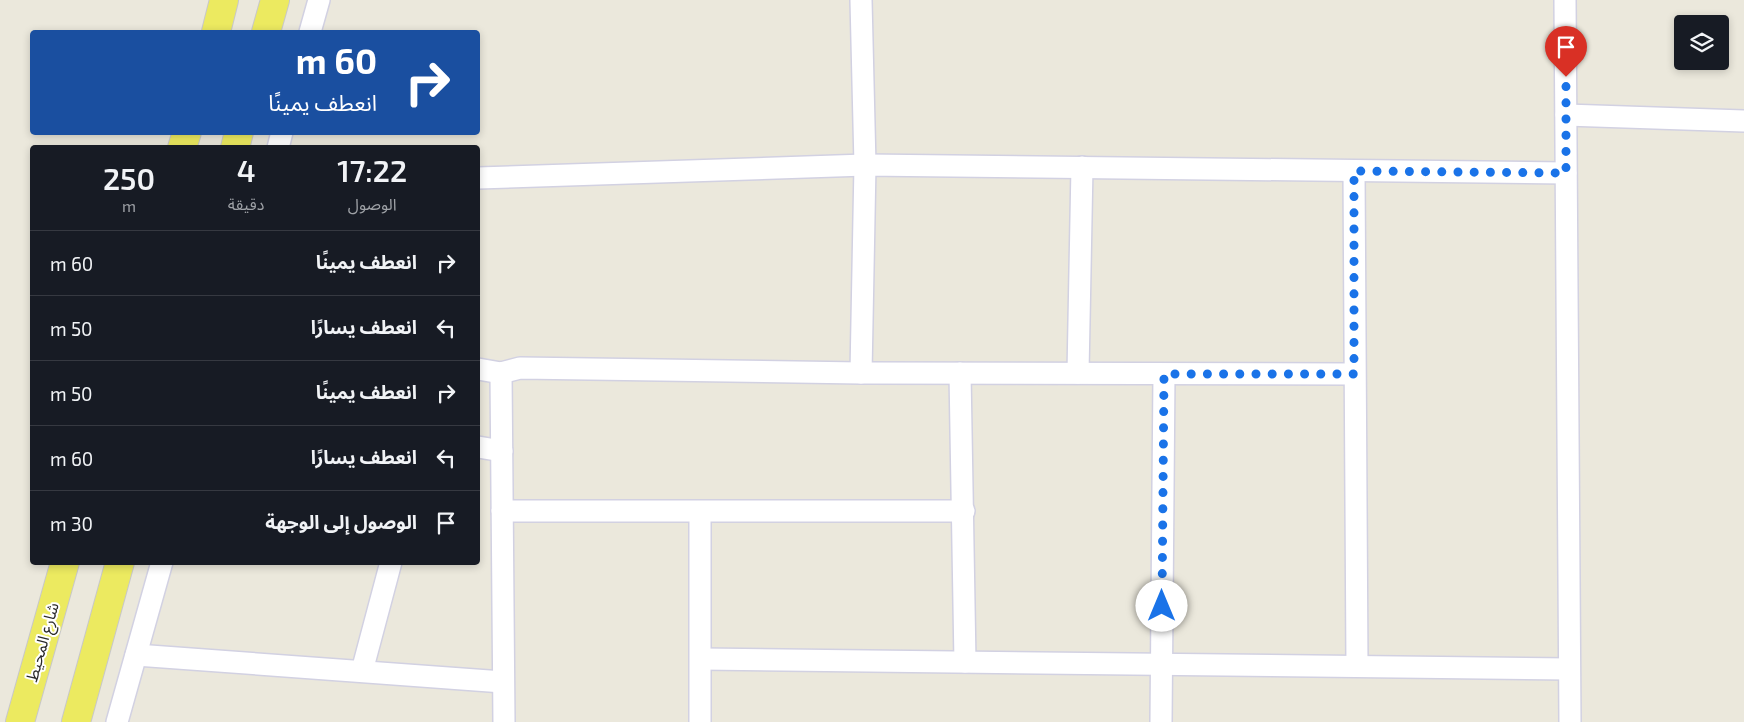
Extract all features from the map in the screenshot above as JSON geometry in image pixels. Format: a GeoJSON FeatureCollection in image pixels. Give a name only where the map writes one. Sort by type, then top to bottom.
{"type":"FeatureCollection","features":[{"type":"Feature","properties":{"kind":"main road"},"geometry":{"type":"LineString","coordinates":[[216,30],[224,0]]}},
{"type":"Feature","properties":{"kind":"main road"},"geometry":{"type":"LineString","coordinates":[[267,30],[275,0]]}},
{"type":"Feature","properties":{"kind":"main road","name":"شارع المحيط"},"geometry":{"type":"LineString","coordinates":[[20,722],[64,565]]}},
{"type":"Feature","properties":{"kind":"main road"},"geometry":{"type":"LineString","coordinates":[[76,722],[119,565]]}},
{"type":"Feature","properties":{"kind":"street"},"geometry":{"type":"LineString","coordinates":[[311,30],[319,0]]}},
{"type":"Feature","properties":{"kind":"street"},"geometry":{"type":"LineString","coordinates":[[861,0],[865,165],[861,373]]}},
{"type":"Feature","properties":{"kind":"street"},"geometry":{"type":"LineString","coordinates":[[1565,0],[1570,722]]}},
{"type":"Feature","properties":{"kind":"street"},"geometry":{"type":"LineString","coordinates":[[1566,116],[1744,121]]}},
{"type":"Feature","properties":{"kind":"street"},"geometry":{"type":"LineString","coordinates":[[480,179],[865,165],[1566,173]]}},
{"type":"Feature","properties":{"kind":"street"},"geometry":{"type":"LineString","coordinates":[[1078,373],[1082,167]]}},
{"type":"Feature","properties":{"kind":"street"},"geometry":{"type":"LineString","coordinates":[[1354,171],[1357,666]]}},
{"type":"Feature","properties":{"kind":"street"},"geometry":{"type":"LineString","coordinates":[[480,369],[501,373],[520,368],[861,373],[1354,374]]}},
{"type":"Feature","properties":{"kind":"street"},"geometry":{"type":"LineString","coordinates":[[501,373],[504,722]]}},
{"type":"Feature","properties":{"kind":"street"},"geometry":{"type":"LineString","coordinates":[[960,373],[964,510],[965,662]]}},
{"type":"Feature","properties":{"kind":"street"},"geometry":{"type":"LineString","coordinates":[[1161,722],[1164,374]]}},
{"type":"Feature","properties":{"kind":"street"},"geometry":{"type":"LineString","coordinates":[[480,447],[502,451]]}},
{"type":"Feature","properties":{"kind":"street"},"geometry":{"type":"LineString","coordinates":[[502,511],[964,510]]}},
{"type":"Feature","properties":{"kind":"street"},"geometry":{"type":"LineString","coordinates":[[700,512],[700,722]]}},
{"type":"Feature","properties":{"kind":"street"},"geometry":{"type":"LineString","coordinates":[[117,722],[161,565]]}},
{"type":"Feature","properties":{"kind":"street"},"geometry":{"type":"LineString","coordinates":[[362,671],[390,565]]}},
{"type":"Feature","properties":{"kind":"street"},"geometry":{"type":"LineString","coordinates":[[136,655],[503,682]]}},
{"type":"Feature","properties":{"kind":"street"},"geometry":{"type":"LineString","coordinates":[[701,659],[1570,669]]}},
{"type":"Feature","properties":{"kind":"route"},"geometry":{"type":"LineString","coordinates":[[1162,606],[1164,374],[1354,374],[1354,171],[1566,173],[1566,77]]}}]}
